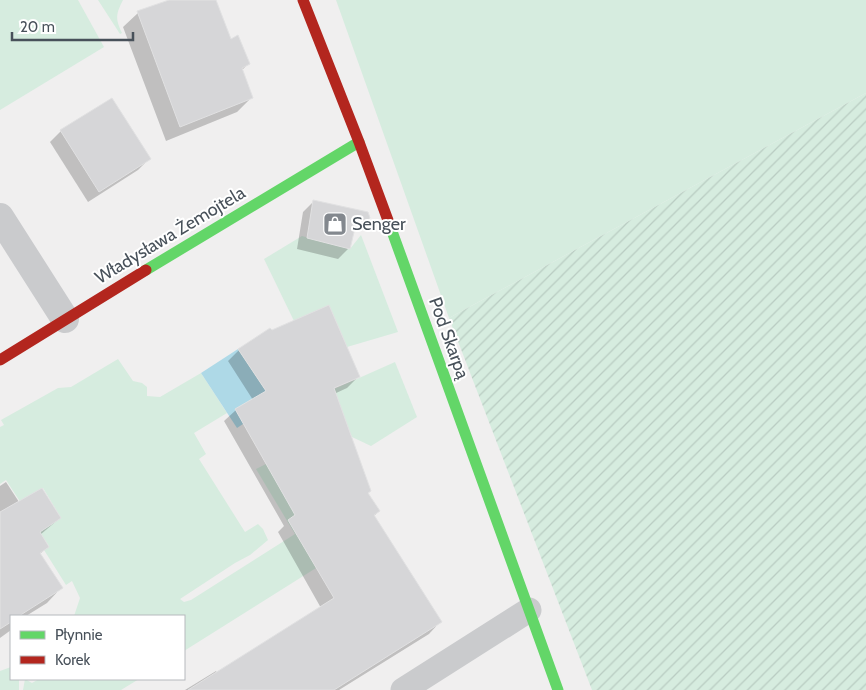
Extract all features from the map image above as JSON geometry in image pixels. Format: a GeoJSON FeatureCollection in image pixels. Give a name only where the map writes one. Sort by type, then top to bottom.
{"type":"FeatureCollection","features":[{"type":"Feature","properties":{"kind":"street","name":"Pod Skarpą"},"geometry":{"type":"LineString","coordinates":[[303,0],[360,142],[558,690]]}},
{"type":"Feature","properties":{"kind":"street","name":"Władysława Żemojtela"},"geometry":{"type":"LineString","coordinates":[[0,360],[360,142]]}},
{"type":"Feature","properties":{"kind":"street"},"geometry":{"type":"LineString","coordinates":[[0,216],[65,319]]}},
{"type":"Feature","properties":{"kind":"lane"},"geometry":{"type":"LineString","coordinates":[[403,690],[529,610]]}},
{"type":"Feature","properties":{"kind":"green space"},"geometry":{"type":"Polygon","coordinates":[[[0,0],[78,0],[104,47],[0,110],[0,0]]]}},
{"type":"Feature","properties":{"kind":"green space"},"geometry":{"type":"Polygon","coordinates":[[[98,0],[123,0],[117,16],[122,33],[120,34],[98,0]]]}},
{"type":"Feature","properties":{"kind":"green space"},"geometry":{"type":"Polygon","coordinates":[[[336,0],[866,0],[866,93],[449,318],[336,0]]]}},
{"type":"Feature","properties":{"kind":"green space"},"geometry":{"type":"Polygon","coordinates":[[[866,93],[866,690],[592,690],[449,318],[866,93]]]}},
{"type":"Feature","properties":{"kind":"green space"},"geometry":{"type":"Polygon","coordinates":[[[361,235],[398,332],[347,347],[329,305],[294,321],[264,259],[302,236],[350,249],[361,235]]]}},
{"type":"Feature","properties":{"kind":"green space"},"geometry":{"type":"Polygon","coordinates":[[[118,359],[133,381],[142,383],[147,387],[147,396],[160,397],[201,373],[227,413],[194,433],[206,454],[199,459],[245,532],[258,524],[263,529],[268,540],[250,555],[180,599],[184,602],[191,600],[295,534],[256,469],[266,464],[285,478],[316,568],[185,650],[185,615],[74,615],[80,598],[72,581],[66,585],[44,550],[49,546],[6,480],[0,484],[0,427],[4,425],[1,420],[58,388],[71,387],[118,359]],[[43,488],[34,493],[61,518],[43,488]]]}},
{"type":"Feature","properties":{"kind":"green space"},"geometry":{"type":"Polygon","coordinates":[[[395,362],[417,417],[371,446],[352,437],[332,390],[395,362]]]}},
{"type":"Feature","properties":{"kind":"green space"},"geometry":{"type":"Polygon","coordinates":[[[10,667],[10,680],[19,680],[19,690],[0,690],[0,671],[10,667]]]}},
{"type":"Feature","properties":{"kind":"green space"},"geometry":{"type":"Polygon","coordinates":[[[25,680],[32,683],[37,680],[137,680],[121,690],[23,690],[25,680]]]}},
{"type":"Feature","properties":{"kind":"water"},"geometry":{"type":"Polygon","coordinates":[[[238,349],[274,403],[237,428],[201,373],[238,349]]]}},
{"type":"Feature","properties":{"kind":"building"},"geometry":{"type":"Polygon","coordinates":[[[169,0],[216,0],[231,39],[238,35],[250,64],[242,68],[253,98],[180,127],[137,11],[169,0]]]}},
{"type":"Feature","properties":{"kind":"building"},"geometry":{"type":"Polygon","coordinates":[[[112,98],[151,159],[99,192],[60,130],[112,98]]]}},
{"type":"Feature","properties":{"kind":"building","name":"Senger"},"geometry":{"type":"Polygon","coordinates":[[[313,200],[368,212],[370,218],[354,232],[350,249],[307,238],[313,200]]]}},
{"type":"Feature","properties":{"kind":"building"},"geometry":{"type":"Polygon","coordinates":[[[329,305],[360,377],[334,388],[371,491],[368,493],[380,511],[374,515],[442,622],[334,690],[188,690],[334,598],[288,520],[295,515],[235,409],[266,391],[238,349],[270,328],[272,330],[329,305]]]}},
{"type":"Feature","properties":{"kind":"building"},"geometry":{"type":"Polygon","coordinates":[[[42,488],[61,518],[40,532],[49,547],[40,553],[63,588],[21,615],[10,615],[10,623],[0,629],[0,512],[42,488]]]}},
{"type":"Feature","properties":{"kind":"traffic: fast"},"geometry":{"type":"LineString","coordinates":[[146,270],[359,142]]}},
{"type":"Feature","properties":{"kind":"traffic: fast"},"geometry":{"type":"LineString","coordinates":[[389,223],[558,690]]}},
{"type":"Feature","properties":{"kind":"traffic: jam"},"geometry":{"type":"LineString","coordinates":[[303,0],[389,223]]}},
{"type":"Feature","properties":{"kind":"traffic: jam"},"geometry":{"type":"LineString","coordinates":[[0,360],[146,270]]}},
{"type":"Feature","properties":{"kind":"place","name":"Senger"},"geometry":{"type":"Point","coordinates":[335,224]}}]}
